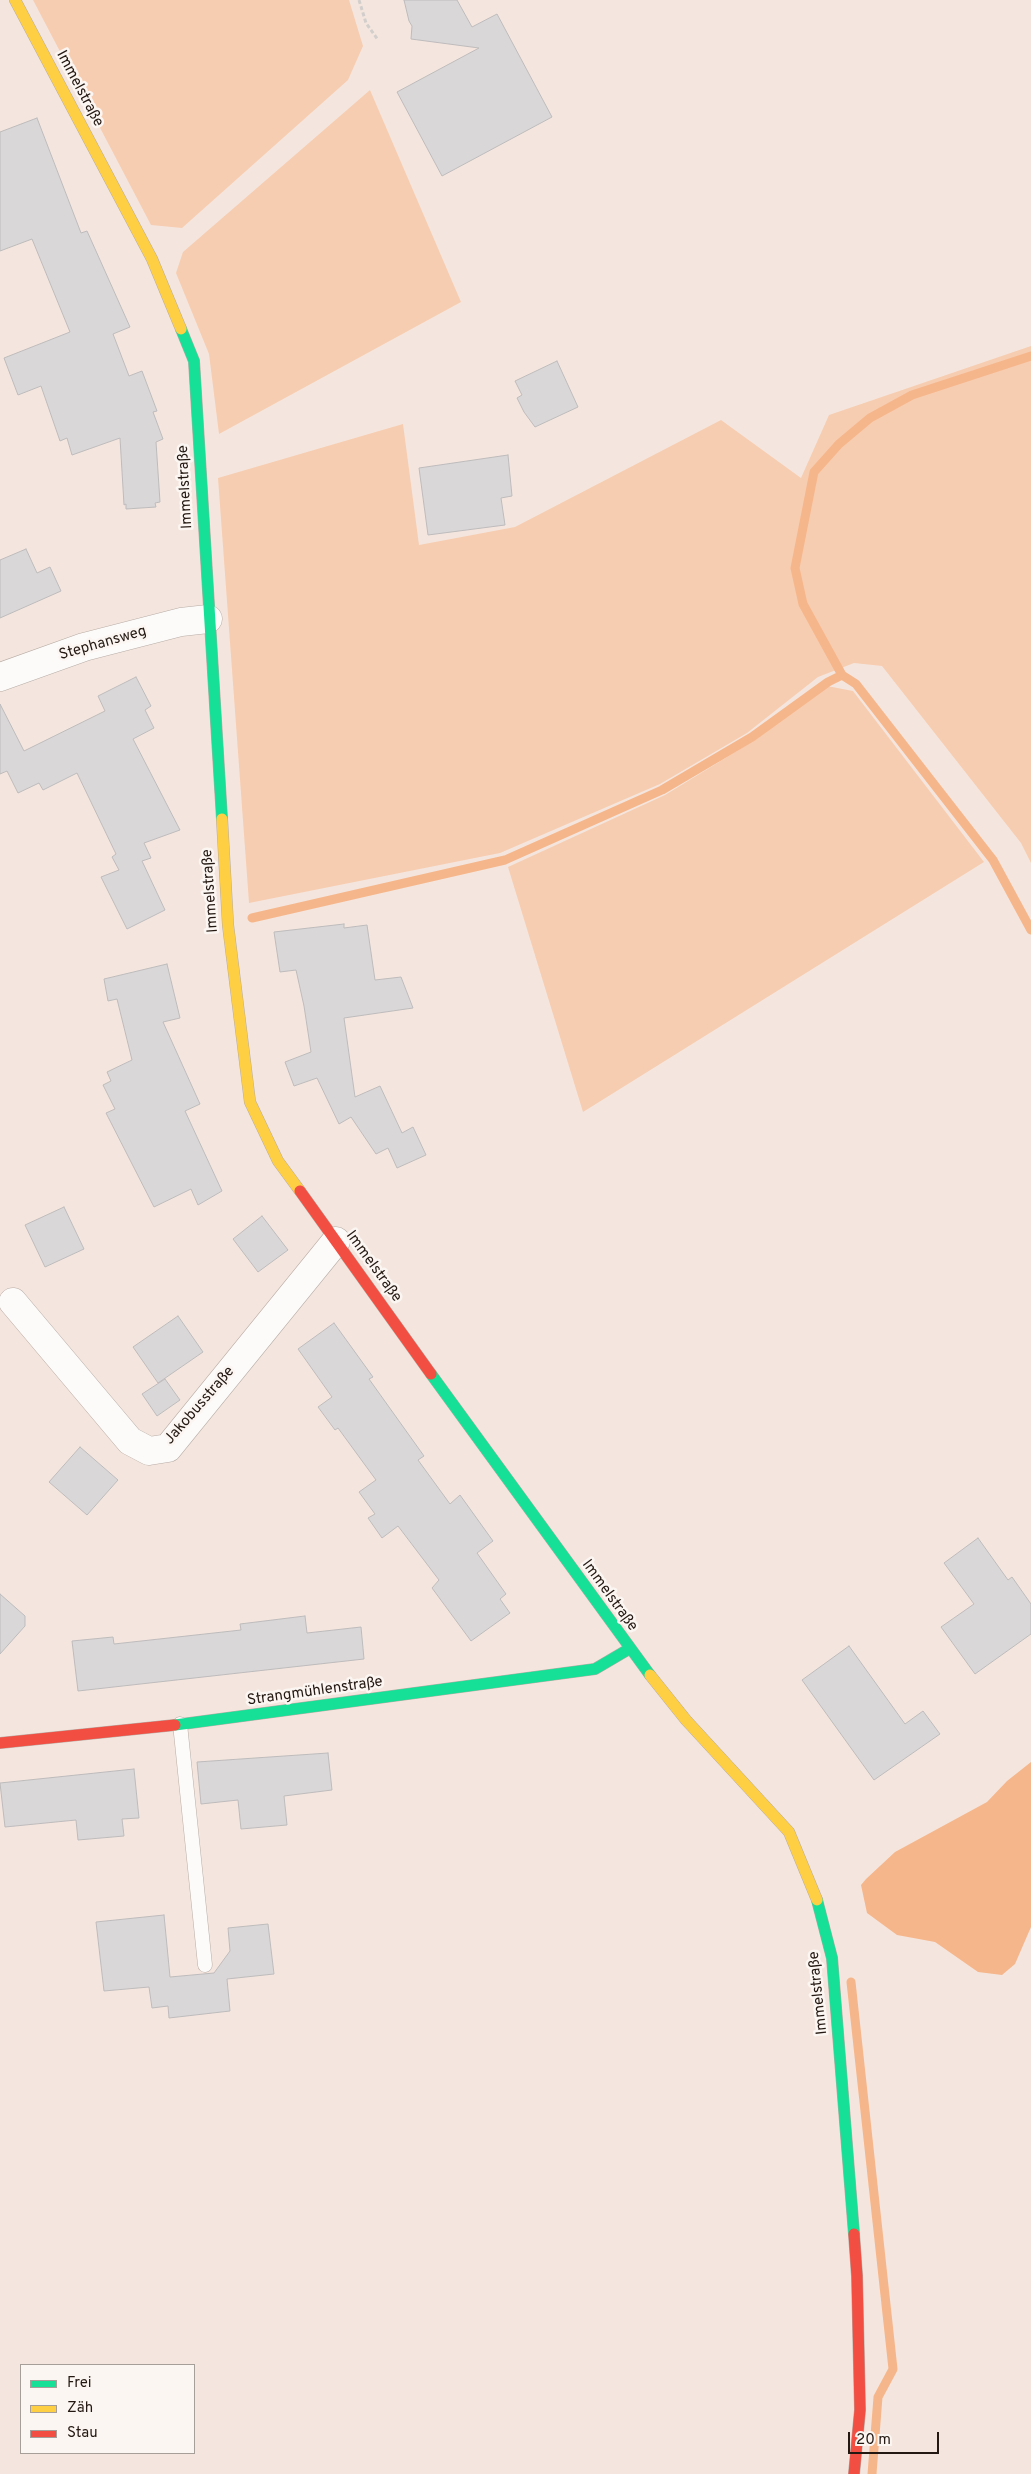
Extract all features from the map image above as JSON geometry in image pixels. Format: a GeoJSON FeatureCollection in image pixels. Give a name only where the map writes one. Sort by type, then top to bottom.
{"type":"FeatureCollection","features":[{"type":"Feature","properties":{"kind":"street","name":"Immelstraße"},"geometry":{"type":"LineString","coordinates":[[15,0],[152,259],[194,361],[208,619],[228,925],[250,1102],[278,1160],[629,1649],[686,1720],[789,1832],[817,1898],[832,1958],[858,2276],[860,2410],[854,2474]]}},
{"type":"Feature","properties":{"kind":"street","name":"Stephansweg"},"geometry":{"type":"LineString","coordinates":[[0,677],[84,647],[181,622],[208,619]]}},
{"type":"Feature","properties":{"kind":"street","name":"Jakobusstraße"},"geometry":{"type":"LineString","coordinates":[[13,1302],[130,1441],[149,1451],[168,1448],[336,1241]]}},
{"type":"Feature","properties":{"kind":"street","name":"Strangmühlenstraße"},"geometry":{"type":"LineString","coordinates":[[0,1743],[180,1724],[595,1669],[629,1649]]}},
{"type":"Feature","properties":{"kind":"lane"},"geometry":{"type":"LineString","coordinates":[[180,1724],[205,1965]]}},
{"type":"Feature","properties":{"kind":"path"},"geometry":{"type":"LineString","coordinates":[[359,0],[366,23],[378,40]]}},
{"type":"Feature","properties":{"kind":"shaded area"},"geometry":{"type":"Polygon","coordinates":[[[33,0],[349,0],[363,46],[348,80],[182,228],[151,225],[33,0]]]}},
{"type":"Feature","properties":{"kind":"shaded area"},"geometry":{"type":"Polygon","coordinates":[[[370,90],[461,302],[219,434],[209,354],[176,273],[183,252],[370,90]]]}},
{"type":"Feature","properties":{"kind":"shaded area"},"geometry":{"type":"Polygon","coordinates":[[[1031,346],[1031,863],[1021,843],[882,666],[854,663],[818,677],[747,733],[660,784],[500,853],[249,903],[218,478],[403,424],[419,545],[515,527],[721,420],[801,478],[829,415],[1031,346]]]}},
{"type":"Feature","properties":{"kind":"shaded area"},"geometry":{"type":"Polygon","coordinates":[[[827,686],[853,691],[984,862],[583,1112],[508,867],[665,795],[755,740],[827,686]]]}},
{"type":"Feature","properties":{"kind":"shaded area"},"geometry":{"type":"Polygon","coordinates":[[[1031,1762],[1031,1927],[1015,1964],[1002,1975],[978,1972],[935,1942],[897,1935],[867,1913],[861,1885],[895,1852],[987,1802],[1007,1781],[1031,1762]]]}},
{"type":"Feature","properties":{"kind":"building"},"geometry":{"type":"Polygon","coordinates":[[[404,0],[457,0],[472,27],[497,14],[552,117],[442,176],[397,92],[479,48],[411,39],[412,26],[404,0]]]}},
{"type":"Feature","properties":{"kind":"building"},"geometry":{"type":"Polygon","coordinates":[[[37,118],[81,233],[87,231],[130,327],[113,334],[129,376],[142,371],[157,411],[153,412],[163,439],[156,442],[160,502],[155,503],[156,507],[126,509],[126,504],[124,505],[120,438],[72,455],[67,438],[60,441],[41,386],[18,395],[4,358],[70,332],[32,239],[0,251],[0,132],[37,118]]]}},
{"type":"Feature","properties":{"kind":"building"},"geometry":{"type":"Polygon","coordinates":[[[557,361],[578,407],[535,427],[517,398],[522,395],[515,381],[557,361]]]}},
{"type":"Feature","properties":{"kind":"building"},"geometry":{"type":"Polygon","coordinates":[[[508,455],[512,496],[501,498],[505,525],[428,535],[419,468],[508,455]]]}},
{"type":"Feature","properties":{"kind":"building"},"geometry":{"type":"Polygon","coordinates":[[[26,549],[37,573],[50,567],[61,591],[0,618],[0,560],[26,549]]]}},
{"type":"Feature","properties":{"kind":"building"},"geometry":{"type":"Polygon","coordinates":[[[136,677],[151,706],[145,710],[154,728],[133,739],[180,830],[144,843],[151,858],[142,861],[165,910],[127,929],[101,877],[119,870],[112,857],[116,854],[77,773],[43,790],[39,783],[18,793],[7,771],[0,774],[0,704],[24,751],[105,711],[98,696],[136,677]]]}},
{"type":"Feature","properties":{"kind":"building"},"geometry":{"type":"Polygon","coordinates":[[[344,924],[344,928],[367,925],[375,980],[401,977],[413,1008],[344,1018],[355,1097],[380,1086],[402,1133],[413,1127],[426,1155],[397,1168],[388,1148],[376,1154],[351,1117],[339,1124],[317,1078],[294,1086],[285,1062],[311,1052],[296,970],[280,972],[274,932],[344,924]]]}},
{"type":"Feature","properties":{"kind":"building"},"geometry":{"type":"Polygon","coordinates":[[[167,964],[180,1018],[163,1022],[200,1104],[185,1111],[222,1191],[198,1205],[191,1189],[154,1207],[106,1113],[115,1109],[103,1085],[111,1081],[107,1072],[132,1060],[117,999],[108,1001],[104,979],[167,964]]]}},
{"type":"Feature","properties":{"kind":"building"},"geometry":{"type":"Polygon","coordinates":[[[64,1207],[84,1249],[45,1267],[25,1225],[64,1207]]]}},
{"type":"Feature","properties":{"kind":"building"},"geometry":{"type":"Polygon","coordinates":[[[262,1216],[288,1250],[258,1272],[233,1239],[262,1216]]]}},
{"type":"Feature","properties":{"kind":"building"},"geometry":{"type":"Polygon","coordinates":[[[178,1316],[203,1352],[158,1383],[133,1347],[178,1316]]]}},
{"type":"Feature","properties":{"kind":"building"},"geometry":{"type":"Polygon","coordinates":[[[334,1323],[373,1377],[369,1379],[424,1456],[418,1460],[450,1504],[460,1495],[493,1541],[477,1553],[506,1594],[500,1599],[510,1613],[471,1641],[432,1588],[439,1580],[398,1526],[382,1538],[368,1518],[375,1514],[359,1492],[376,1480],[338,1428],[335,1430],[318,1407],[332,1397],[298,1349],[334,1323]]]}},
{"type":"Feature","properties":{"kind":"building"},"geometry":{"type":"Polygon","coordinates":[[[165,1379],[180,1400],[157,1416],[142,1394],[165,1379]]]}},
{"type":"Feature","properties":{"kind":"building"},"geometry":{"type":"Polygon","coordinates":[[[80,1447],[118,1480],[87,1515],[49,1482],[80,1447]]]}},
{"type":"Feature","properties":{"kind":"building"},"geometry":{"type":"Polygon","coordinates":[[[978,1538],[1008,1580],[1012,1577],[1031,1604],[1031,1634],[975,1674],[941,1627],[974,1604],[944,1563],[978,1538]]]}},
{"type":"Feature","properties":{"kind":"building"},"geometry":{"type":"Polygon","coordinates":[[[0,1594],[25,1616],[25,1626],[0,1654],[0,1594]]]}},
{"type":"Feature","properties":{"kind":"building"},"geometry":{"type":"Polygon","coordinates":[[[305,1616],[307,1633],[361,1627],[364,1659],[78,1691],[72,1641],[113,1637],[114,1644],[241,1630],[240,1624],[305,1616]]]}},
{"type":"Feature","properties":{"kind":"building"},"geometry":{"type":"Polygon","coordinates":[[[849,1646],[905,1724],[923,1711],[940,1734],[874,1780],[802,1680],[849,1646]]]}},
{"type":"Feature","properties":{"kind":"building"},"geometry":{"type":"Polygon","coordinates":[[[328,1753],[332,1790],[284,1796],[287,1825],[241,1829],[238,1800],[201,1804],[197,1762],[328,1753]]]}},
{"type":"Feature","properties":{"kind":"building"},"geometry":{"type":"Polygon","coordinates":[[[134,1769],[139,1818],[122,1819],[124,1836],[78,1840],[76,1820],[5,1827],[0,1783],[134,1769]]]}},
{"type":"Feature","properties":{"kind":"building"},"geometry":{"type":"Polygon","coordinates":[[[164,1915],[170,1977],[214,1973],[230,1951],[228,1928],[268,1924],[274,1974],[227,1979],[230,2011],[169,2018],[168,2006],[152,2008],[149,1987],[104,1991],[96,1922],[164,1915]]]}},
{"type":"Feature","properties":{"kind":"waterway"},"geometry":{"type":"LineString","coordinates":[[1031,356],[912,395],[870,418],[839,444],[814,472],[795,568],[803,604],[842,675],[856,684],[993,860],[1031,930]]}},
{"type":"Feature","properties":{"kind":"waterway"},"geometry":{"type":"LineString","coordinates":[[252,918],[505,860],[662,790],[752,737],[828,682],[842,675]]}},
{"type":"Feature","properties":{"kind":"waterway"},"geometry":{"type":"LineString","coordinates":[[851,1982],[893,2369],[878,2397],[872,2474]]}},
{"type":"Feature","properties":{"kind":"traffic: fast"},"geometry":{"type":"LineString","coordinates":[[181,329],[194,361],[222,819]]}},
{"type":"Feature","properties":{"kind":"traffic: fast"},"geometry":{"type":"LineString","coordinates":[[431,1374],[650,1675]]}},
{"type":"Feature","properties":{"kind":"traffic: fast"},"geometry":{"type":"LineString","coordinates":[[175,1725],[595,1669],[629,1649]]}},
{"type":"Feature","properties":{"kind":"traffic: fast"},"geometry":{"type":"LineString","coordinates":[[817,1900],[832,1958],[854,2234]]}},
{"type":"Feature","properties":{"kind":"traffic: slow"},"geometry":{"type":"LineString","coordinates":[[15,0],[152,259],[181,329]]}},
{"type":"Feature","properties":{"kind":"traffic: slow"},"geometry":{"type":"LineString","coordinates":[[222,819],[228,925],[250,1102],[278,1161],[300,1191]]}},
{"type":"Feature","properties":{"kind":"traffic: slow"},"geometry":{"type":"LineString","coordinates":[[650,1675],[686,1720],[789,1832],[817,1900]]}},
{"type":"Feature","properties":{"kind":"traffic: jam"},"geometry":{"type":"LineString","coordinates":[[300,1191],[431,1374]]}},
{"type":"Feature","properties":{"kind":"traffic: jam"},"geometry":{"type":"LineString","coordinates":[[0,1743],[175,1725]]}},
{"type":"Feature","properties":{"kind":"traffic: jam"},"geometry":{"type":"LineString","coordinates":[[854,2234],[857,2276],[860,2410],[854,2474]]}}]}
